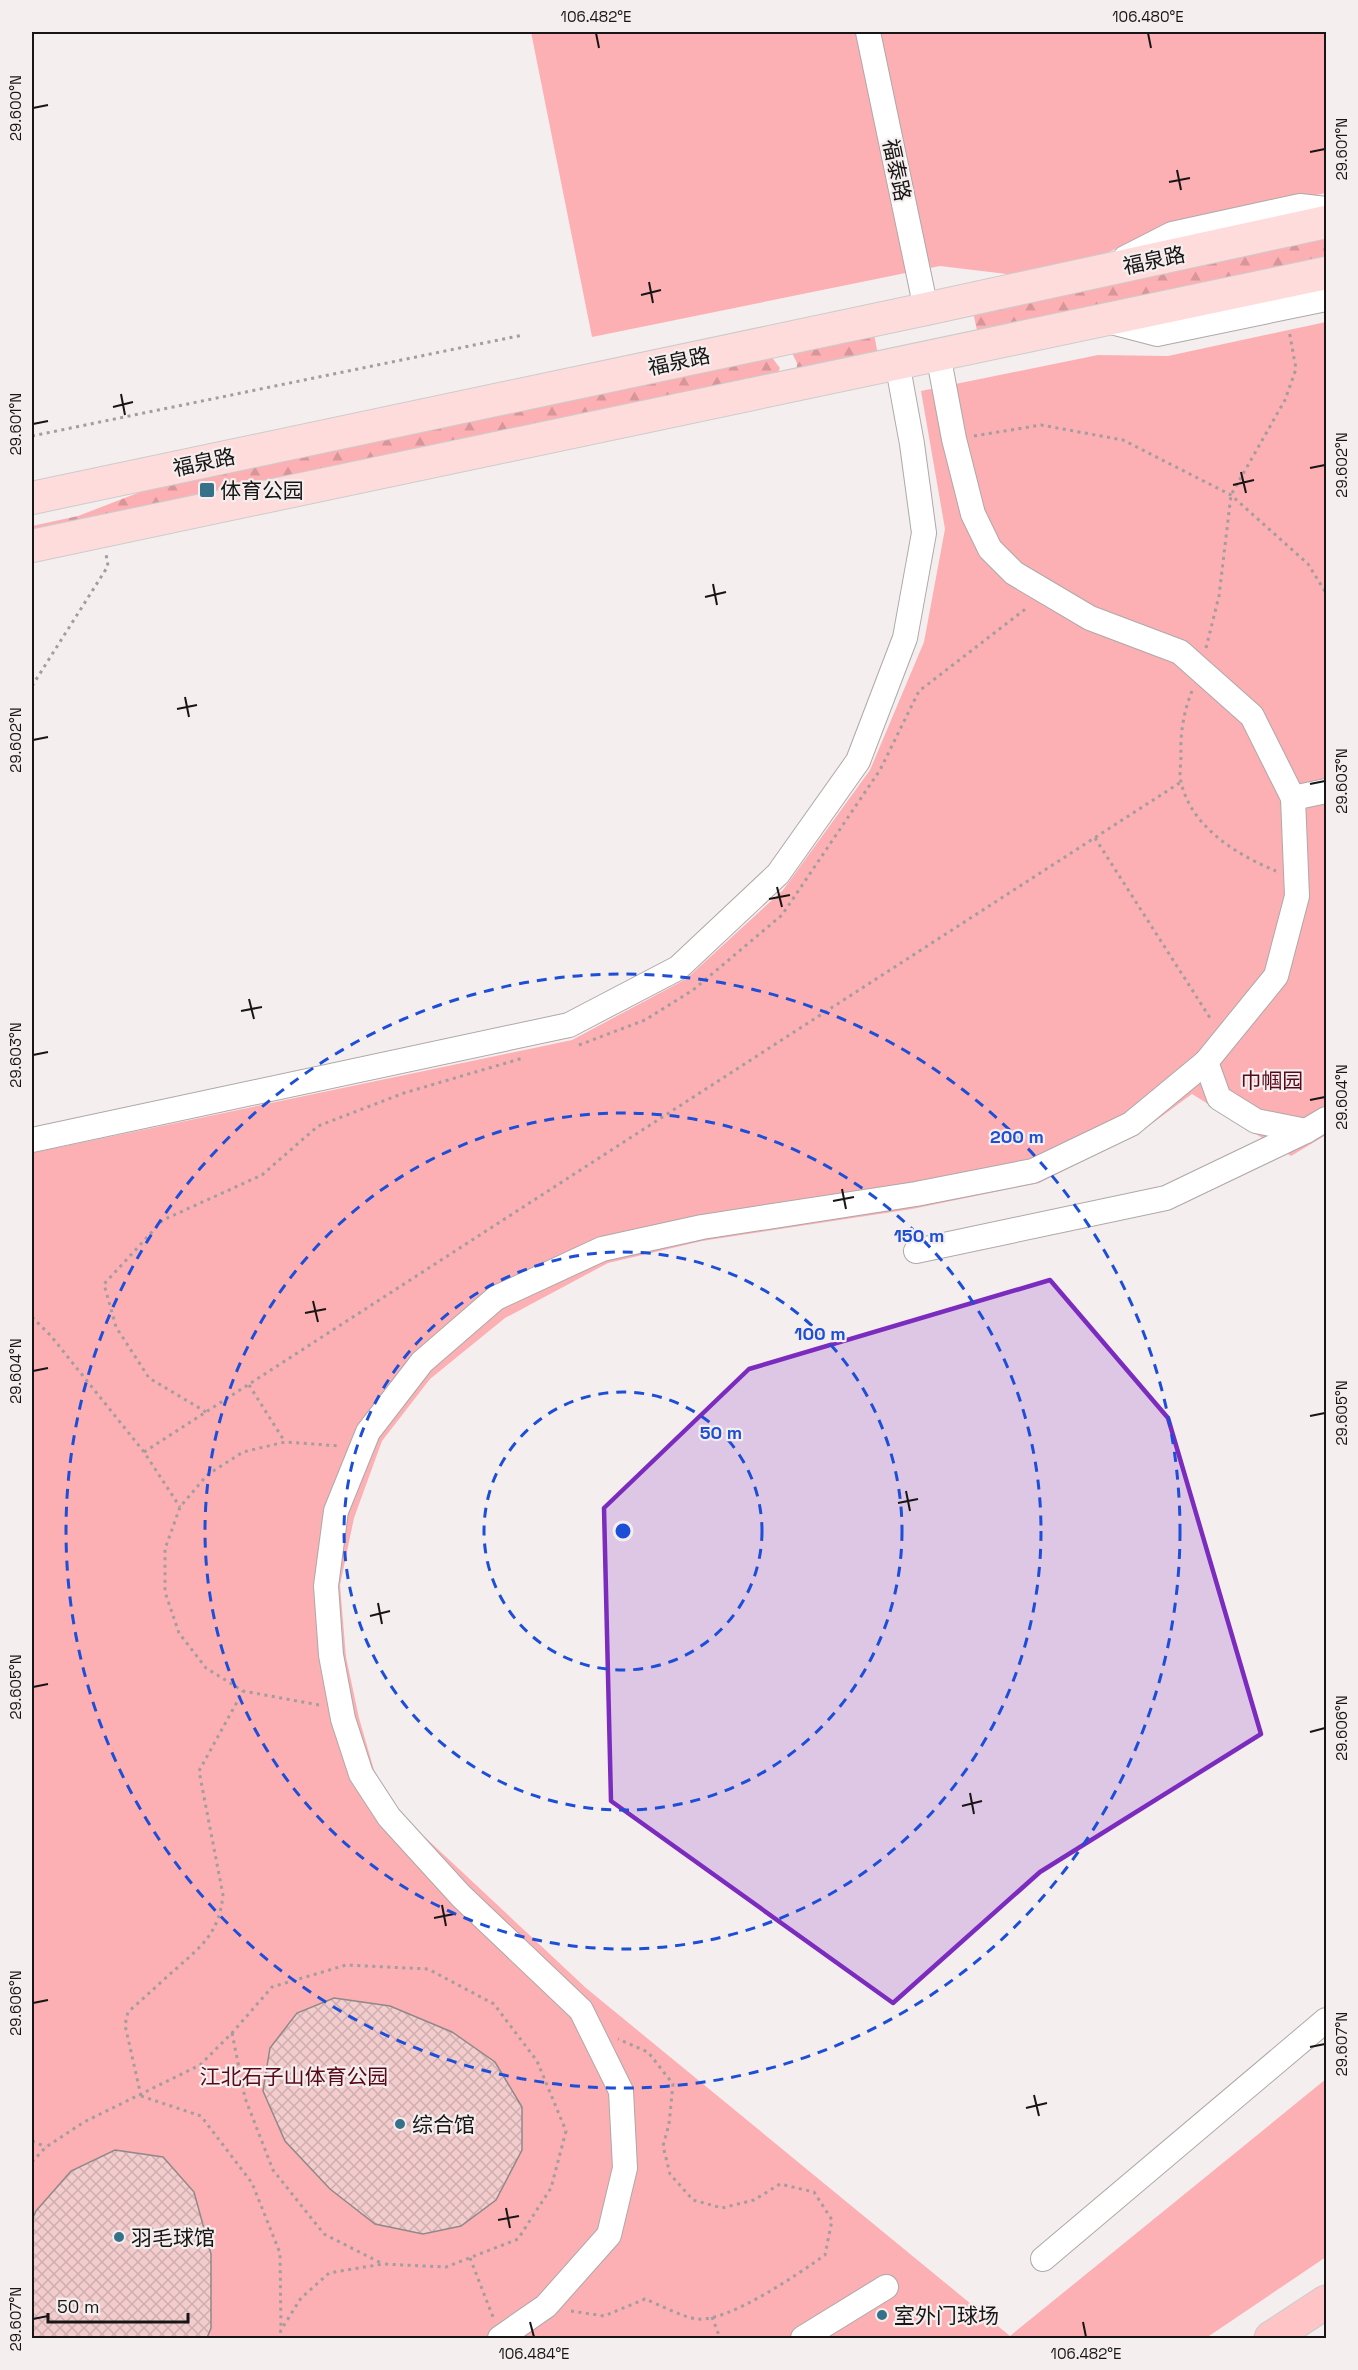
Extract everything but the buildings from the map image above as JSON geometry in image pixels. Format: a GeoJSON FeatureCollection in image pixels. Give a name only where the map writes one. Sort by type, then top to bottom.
{"type":"FeatureCollection","features":[{"type":"Feature","properties":{"kind":"highway"},"geometry":{"type":"LineString","coordinates":[[1271,2338],[1326,2302]]}},
{"type":"Feature","properties":{"kind":"main road","name":"福泉路"},"geometry":{"type":"LineString","coordinates":[[32,498],[1100,272],[1321,222]]}},
{"type":"Feature","properties":{"kind":"main road"},"geometry":{"type":"LineString","coordinates":[[32,546],[1101,320],[1323,282]]}},
{"type":"Feature","properties":{"kind":"main road"},"geometry":{"type":"LineString","coordinates":[[767,343],[783,355],[788,366],[787,376],[778,388]]}},
{"type":"Feature","properties":{"kind":"street","name":"福泰路"},"geometry":{"type":"LineString","coordinates":[[868,32],[926,309]]}},
{"type":"Feature","properties":{"kind":"street"},"geometry":{"type":"LineString","coordinates":[[1100,272],[1172,234],[1300,206],[1326,209]]}},
{"type":"Feature","properties":{"kind":"street"},"geometry":{"type":"LineString","coordinates":[[501,2338],[546,2306],[609,2235],[625,2168],[621,2091],[581,2010],[461,1896],[389,1817],[361,1774],[341,1708],[331,1656],[326,1586],[336,1511],[368,1432],[422,1362],[496,1298],[602,1249],[702,1227],[916,1194],[1033,1171],[1131,1124],[1206,1062],[1276,976],[1298,896],[1293,798],[1252,716],[1180,652],[1090,618],[1014,573],[990,549],[973,514],[954,439],[938,354]]}},
{"type":"Feature","properties":{"kind":"street"},"geometry":{"type":"LineString","coordinates":[[32,1140],[568,1025],[678,968],[778,874],[858,761],[905,638],[924,533],[912,444],[897,362]]}},
{"type":"Feature","properties":{"kind":"street"},"geometry":{"type":"LineString","coordinates":[[1293,798],[1326,791]]}},
{"type":"Feature","properties":{"kind":"street"},"geometry":{"type":"LineString","coordinates":[[1206,1062],[1219,1098],[1256,1121],[1306,1131]]}},
{"type":"Feature","properties":{"kind":"street"},"geometry":{"type":"LineString","coordinates":[[916,1251],[1166,1198],[1306,1131],[1326,1119]]}},
{"type":"Feature","properties":{"kind":"street"},"geometry":{"type":"LineString","coordinates":[[1043,2259],[1326,2020]]}},
{"type":"Feature","properties":{"kind":"street"},"geometry":{"type":"LineString","coordinates":[[803,2338],[886,2287]]}},
{"type":"Feature","properties":{"kind":"path"},"geometry":{"type":"LineString","coordinates":[[1289,330],[1296,369],[1285,400],[1231,495],[1219,596],[1200,670],[1189,698],[1180,740],[1181,782],[1194,812],[1220,840],[1255,862],[1297,879]]}},
{"type":"Feature","properties":{"kind":"path"},"geometry":{"type":"LineString","coordinates":[[32,436],[523,335]]}},
{"type":"Feature","properties":{"kind":"path"},"geometry":{"type":"LineString","coordinates":[[954,439],[1041,425],[1123,440],[1231,495],[1308,564],[1326,592]]}},
{"type":"Feature","properties":{"kind":"path"},"geometry":{"type":"LineString","coordinates":[[32,686],[108,566],[102,531]]}},
{"type":"Feature","properties":{"kind":"path"},"geometry":{"type":"LineString","coordinates":[[144,1452],[1181,782]]}},
{"type":"Feature","properties":{"kind":"path"},"geometry":{"type":"LineString","coordinates":[[1095,838],[1224,1040]]}},
{"type":"Feature","properties":{"kind":"path"},"geometry":{"type":"LineString","coordinates":[[32,1317],[51,1336],[144,1452],[180,1508]]}},
{"type":"Feature","properties":{"kind":"path"},"geometry":{"type":"LineString","coordinates":[[249,1384],[285,1442]]}},
{"type":"Feature","properties":{"kind":"path"},"geometry":{"type":"LineString","coordinates":[[341,1708],[243,1691],[206,1668],[179,1634],[165,1592],[165,1548],[180,1508],[207,1475],[243,1452],[285,1442],[362,1447]]}},
{"type":"Feature","properties":{"kind":"path"},"geometry":{"type":"LineString","coordinates":[[141,2096],[125,2025],[128,2012],[201,1948],[211,1935],[221,1914],[223,1895],[199,1771],[243,1691]]}},
{"type":"Feature","properties":{"kind":"path"},"geometry":{"type":"LineString","coordinates":[[32,2162],[46,2147],[84,2122],[141,2096],[200,2065],[232,2033],[272,1987],[346,1965],[428,1969],[494,2004],[537,2061],[566,2131],[551,2188],[518,2239],[446,2267],[382,2264],[328,2273],[301,2298],[281,2330]]}},
{"type":"Feature","properties":{"kind":"path"},"geometry":{"type":"LineString","coordinates":[[546,2306],[604,2316],[645,2299],[697,2319],[723,2316],[785,2282],[825,2255],[832,2220],[814,2192],[780,2184],[754,2200],[722,2208],[693,2200],[670,2174],[663,2146],[669,2124],[673,2084],[648,2052],[589,2027]]}},
{"type":"Feature","properties":{"kind":"path"},"geometry":{"type":"LineString","coordinates":[[232,2033],[245,2098],[273,2170],[324,2234],[382,2264]]}},
{"type":"Feature","properties":{"kind":"path"},"geometry":{"type":"LineString","coordinates":[[141,2096],[201,2116],[252,2183],[280,2253],[281,2330],[279,2338]]}},
{"type":"Feature","properties":{"kind":"path"},"geometry":{"type":"LineString","coordinates":[[32,2141],[46,2147]]}},
{"type":"Feature","properties":{"kind":"path"},"geometry":{"type":"LineString","coordinates":[[470,2258],[501,2338]]}},
{"type":"Feature","properties":{"kind":"path"},"geometry":{"type":"LineString","coordinates":[[712,2317],[720,2338]]}},
{"type":"Feature","properties":{"kind":"highlighted area"},"geometry":{"type":"Polygon","coordinates":[[[1050,1280],[1168,1418],[1261,1734],[1040,1872],[893,2003],[611,1801],[604,1508],[749,1369],[1050,1280]]]}},
{"type":"Feature","properties":{"kind":"green space"},"geometry":{"type":"Polygon","coordinates":[[[531,32],[1326,32],[1326,193],[1165,225],[1107,253],[1015,275],[940,266],[592,337],[531,32]]]}},
{"type":"Feature","properties":{"kind":"green space"},"geometry":{"type":"Polygon","coordinates":[[[1326,235],[1326,265],[979,340],[973,312],[1326,235]]]}},
{"type":"Feature","properties":{"kind":"green space","name":"江北石子山体育公园"},"geometry":{"type":"Polygon","coordinates":[[[1326,322],[1326,1135],[1291,1156],[1192,1094],[1139,1133],[1039,1183],[912,1209],[702,1241],[608,1263],[505,1318],[430,1379],[382,1441],[354,1518],[340,1585],[346,1657],[359,1718],[374,1770],[397,1811],[586,1988],[1010,2336],[1326,2079],[1326,2257],[1206,2338],[32,2338],[32,1153],[572,1040],[686,979],[783,890],[870,770],[924,642],[945,529],[921,391],[1098,355],[1168,356],[1326,322]]]}},
{"type":"Feature","properties":{"kind":"green space"},"geometry":{"type":"Polygon","coordinates":[[[874,334],[879,360],[796,378],[797,363],[791,351],[874,334]]]}},
{"type":"Feature","properties":{"kind":"green space"},"geometry":{"type":"Polygon","coordinates":[[[770,355],[780,368],[774,382],[32,540],[32,526],[78,516],[161,484],[770,355]]]}},
{"type":"Feature","properties":{"kind":"place","name":"体育公园"},"geometry":{"type":"Point","coordinates":[207,490]}},
{"type":"Feature","properties":{"kind":"place","name":"综合馆"},"geometry":{"type":"Point","coordinates":[400,2124]}},
{"type":"Feature","properties":{"kind":"place","name":"羽毛球馆"},"geometry":{"type":"Point","coordinates":[119,2237]}},
{"type":"Feature","properties":{"kind":"place","name":"室外门球场"},"geometry":{"type":"Point","coordinates":[882,2315]}},
{"type":"Feature","properties":{"kind":"park label","name":"巾帼园"},"geometry":{"type":"Point","coordinates":[1272,1080]}}]}
